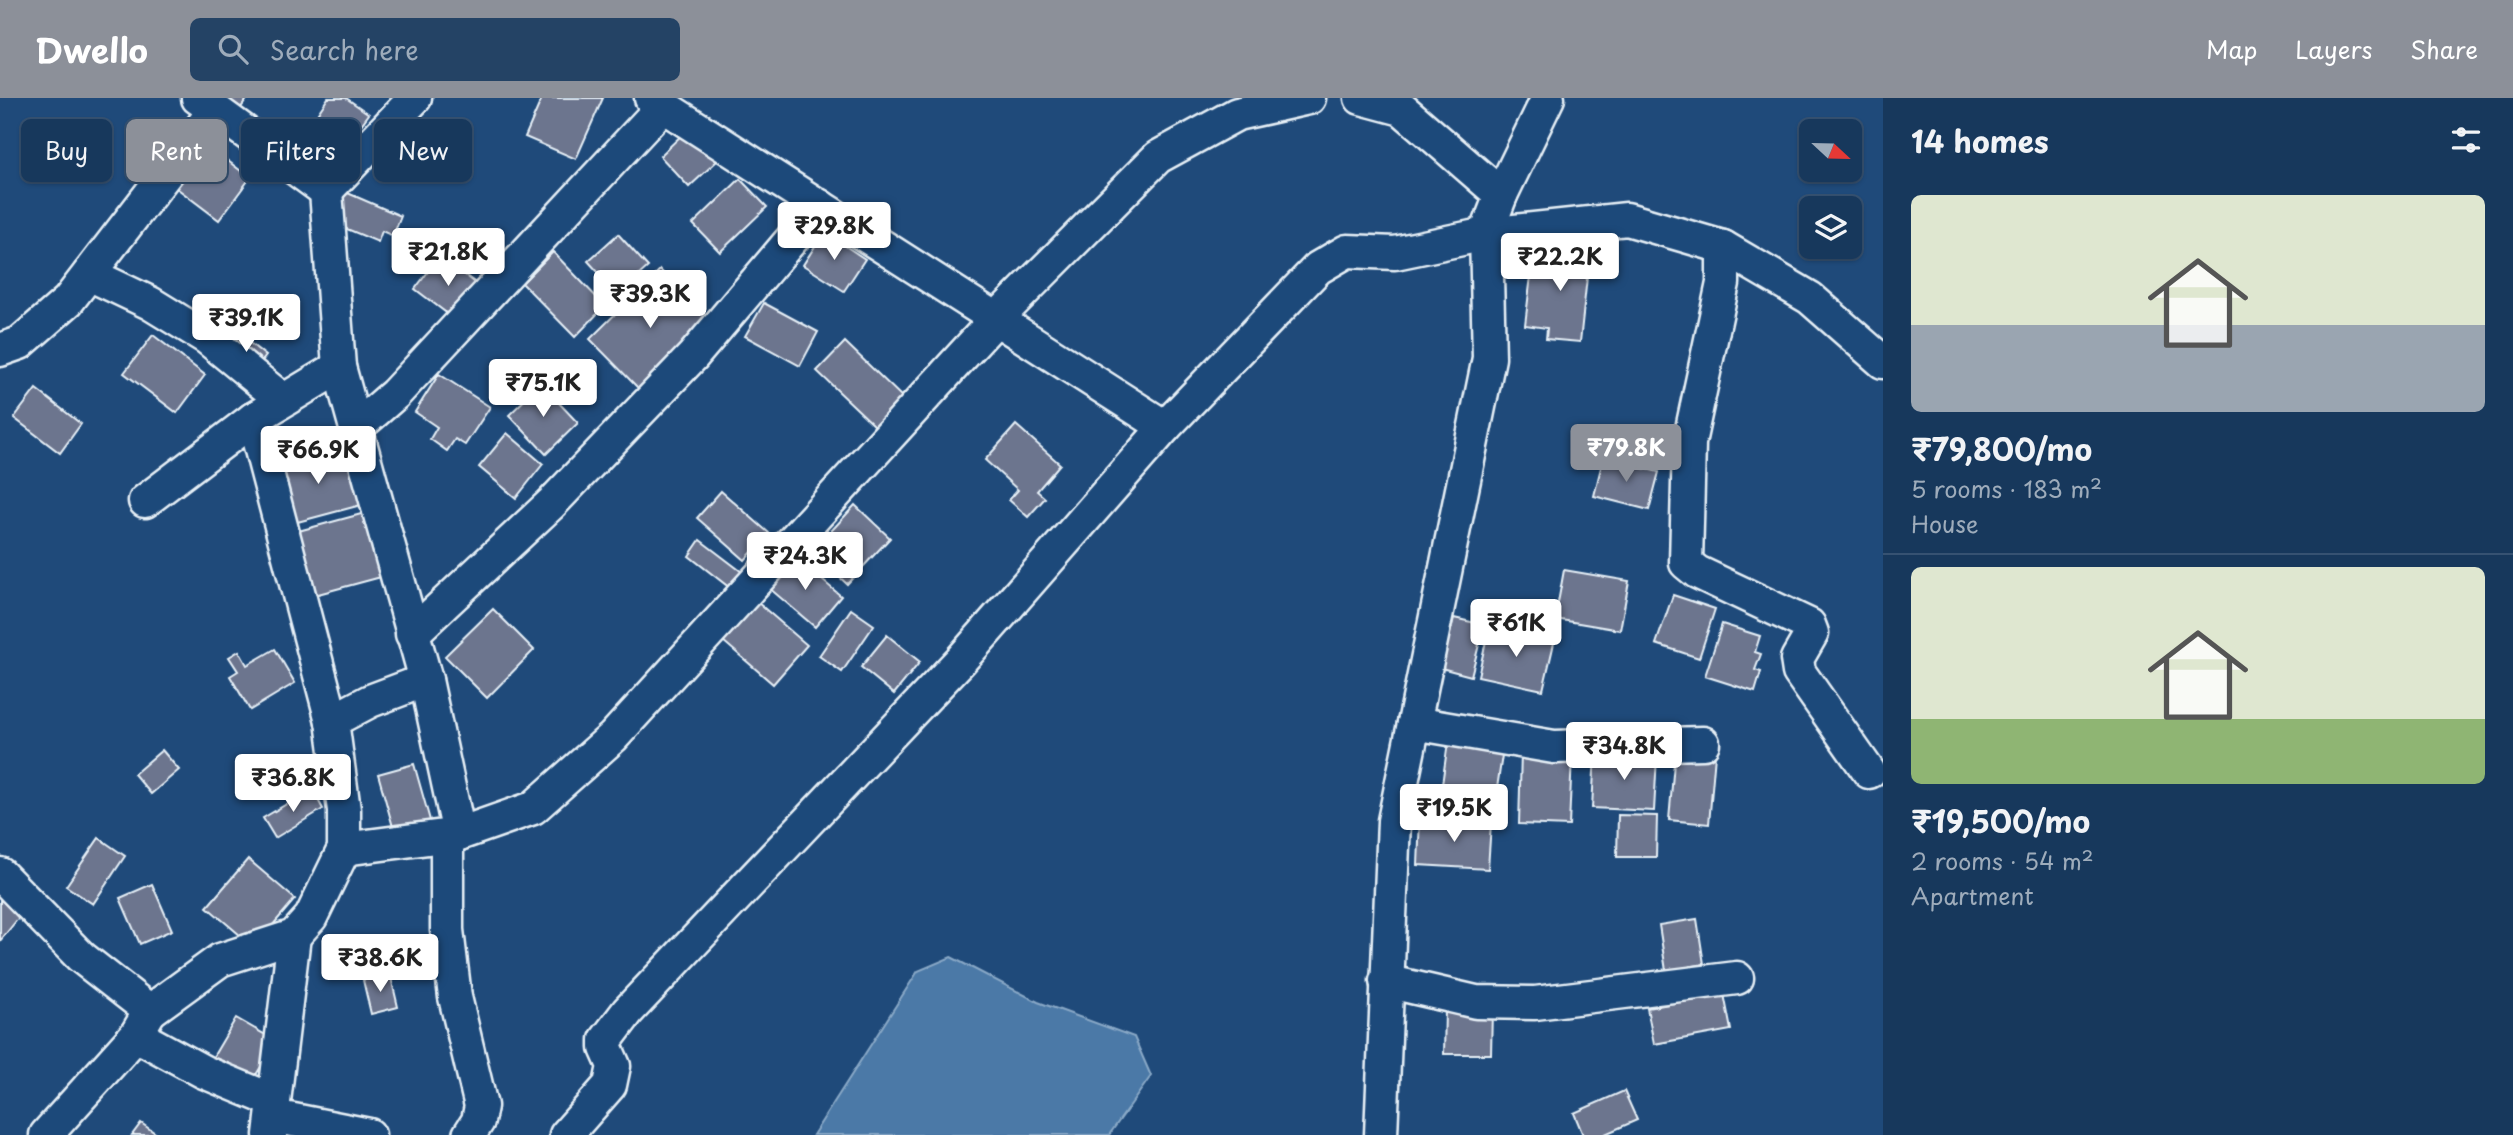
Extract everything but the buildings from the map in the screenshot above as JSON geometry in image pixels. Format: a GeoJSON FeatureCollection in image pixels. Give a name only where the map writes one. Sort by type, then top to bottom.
{"type":"FeatureCollection","features":[{"type":"Feature","properties":{"kind":"street"},"geometry":{"type":"LineString","coordinates":[[415,98],[326,191],[339,367],[426,680],[453,835],[447,930],[453,984],[481,1106],[478,1121],[469,1135]]}},
{"type":"Feature","properties":{"kind":"street"},"geometry":{"type":"LineString","coordinates":[[344,849],[453,835],[533,808],[614,737],[996,319],[1158,157],[1237,114],[1309,98]]}},
{"type":"Feature","properties":{"kind":"street"},"geometry":{"type":"LineString","coordinates":[[1361,98],[1402,109],[1501,195]]}},
{"type":"Feature","properties":{"kind":"street"},"geometry":{"type":"LineString","coordinates":[[1381,1135],[1385,981],[1394,821],[1489,358],[1486,234],[1501,195],[1548,98]]}},
{"type":"Feature","properties":{"kind":"street"},"geometry":{"type":"LineString","coordinates":[[356,428],[395,394],[657,102],[1166,427]]}},
{"type":"Feature","properties":{"kind":"street"},"geometry":{"type":"LineString","coordinates":[[0,350],[20,343],[68,301],[206,104],[326,191]]}},
{"type":"Feature","properties":{"kind":"street"},"geometry":{"type":"LineString","coordinates":[[412,634],[551,504],[683,366],[820,206]]}},
{"type":"Feature","properties":{"kind":"street"},"geometry":{"type":"LineString","coordinates":[[566,1135],[610,1085],[614,1072],[608,1053],[608,1035],[628,1011],[960,661],[1166,427],[1318,268],[1335,256],[1347,251],[1395,253],[1486,234],[1628,219],[1723,247],[1810,298],[1883,362]]}},
{"type":"Feature","properties":{"kind":"street"},"geometry":{"type":"LineString","coordinates":[[1723,247],[1723,283],[1689,443],[1686,562],[1697,572],[1809,625],[1812,633],[1797,659],[1799,672],[1869,772]]}},
{"type":"Feature","properties":{"kind":"street"},"geometry":{"type":"LineString","coordinates":[[89,274],[149,303],[207,338],[283,400]]}},
{"type":"Feature","properties":{"kind":"street"},"geometry":{"type":"LineString","coordinates":[[145,501],[253,419],[339,367]]}},
{"type":"Feature","properties":{"kind":"street"},"geometry":{"type":"LineString","coordinates":[[46,1135],[143,1023],[220,960],[294,936],[311,917],[344,849],[344,810],[331,721],[253,419]]}},
{"type":"Feature","properties":{"kind":"street"},"geometry":{"type":"LineString","coordinates":[[331,721],[370,701],[426,680]]}},
{"type":"Feature","properties":{"kind":"street"},"geometry":{"type":"LineString","coordinates":[[1414,723],[1554,747],[1703,743]]}},
{"type":"Feature","properties":{"kind":"street"},"geometry":{"type":"LineString","coordinates":[[0,874],[143,1023],[204,1072],[272,1117],[369,1135]]}},
{"type":"Feature","properties":{"kind":"street"},"geometry":{"type":"LineString","coordinates":[[272,1117],[294,936]]}},
{"type":"Feature","properties":{"kind":"street"},"geometry":{"type":"LineString","coordinates":[[1385,981],[1476,1002],[1535,1003],[1737,978]]}},
{"type":"Feature","properties":{"kind":"water"},"geometry":{"type":"Polygon","coordinates":[[[951,957],[1038,1002],[1134,1037],[1151,1076],[1109,1135],[813,1135],[918,971],[951,957]]]}}]}
